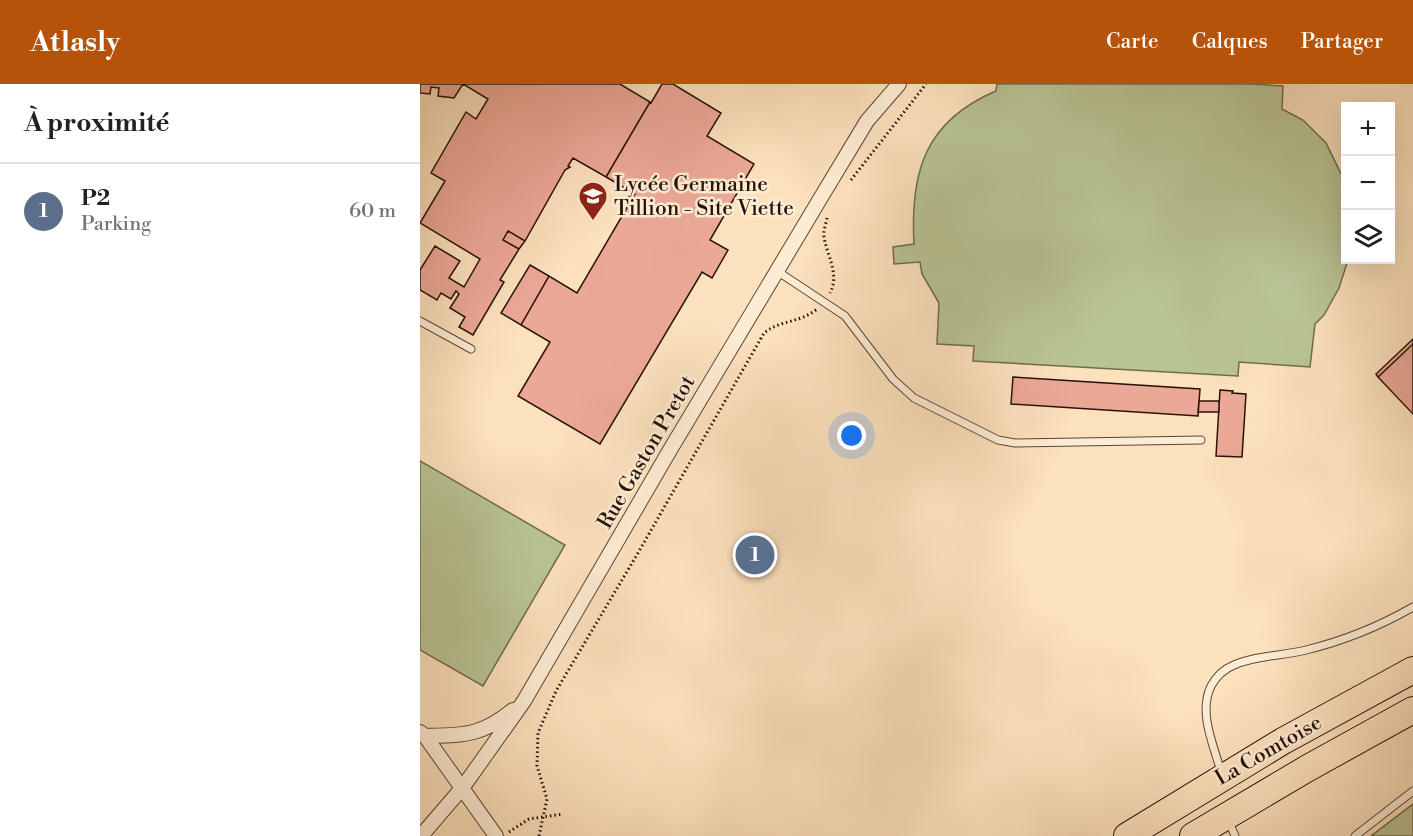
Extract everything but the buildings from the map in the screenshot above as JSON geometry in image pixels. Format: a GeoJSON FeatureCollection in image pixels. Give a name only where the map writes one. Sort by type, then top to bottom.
{"type":"FeatureCollection","features":[{"type":"Feature","properties":{"kind":"highway","name":"La Comtoise"},"geometry":{"type":"LineString","coordinates":[[1127,836],[1223,777],[1370,692],[1413,670]]}},
{"type":"Feature","properties":{"kind":"highway","name":"La Comtoise"},"geometry":{"type":"LineString","coordinates":[[1193,836],[1231,826],[1308,768],[1413,710]]}},
{"type":"Feature","properties":{"kind":"street","name":"Rue Gaston Pretot"},"geometry":{"type":"LineString","coordinates":[[422,836],[463,788],[524,701],[867,121],[899,84]]}},
{"type":"Feature","properties":{"kind":"street"},"geometry":{"type":"LineString","coordinates":[[423,734],[467,735],[504,718],[524,701]]}},
{"type":"Feature","properties":{"kind":"street"},"geometry":{"type":"LineString","coordinates":[[423,734],[496,836]]}},
{"type":"Feature","properties":{"kind":"lane"},"geometry":{"type":"LineString","coordinates":[[777,270],[845,316],[893,379],[914,398],[998,440],[1015,443],[1200,440]]}},
{"type":"Feature","properties":{"kind":"lane"},"geometry":{"type":"LineString","coordinates":[[420,321],[471,349]]}},
{"type":"Feature","properties":{"kind":"lane"},"geometry":{"type":"LineString","coordinates":[[1223,777],[1207,717],[1209,690],[1224,671],[1245,662],[1305,651],[1328,644],[1413,607]]}},
{"type":"Feature","properties":{"kind":"lane"},"geometry":{"type":"LineString","coordinates":[[1355,836],[1413,791]]}},
{"type":"Feature","properties":{"kind":"path"},"geometry":{"type":"LineString","coordinates":[[847,185],[926,84]]}},
{"type":"Feature","properties":{"kind":"path"},"geometry":{"type":"LineString","coordinates":[[539,836],[547,799],[537,766],[538,733],[555,691],[638,553],[764,333],[771,327],[807,317],[825,302],[834,285],[831,259],[824,236],[828,215]]}},
{"type":"Feature","properties":{"kind":"path"},"geometry":{"type":"LineString","coordinates":[[503,836],[529,819],[563,814]]}},
{"type":"Feature","properties":{"kind":"green space"},"geometry":{"type":"Polygon","coordinates":[[[997,84],[1283,86],[1282,109],[1303,120],[1326,143],[1341,174],[1341,264],[1347,264],[1339,288],[1324,315],[1315,324],[1310,367],[1239,362],[1238,376],[973,361],[974,346],[937,344],[939,303],[922,274],[920,262],[894,264],[893,247],[914,244],[913,218],[919,172],[938,134],[953,117],[972,103],[996,91],[997,84]]]}},
{"type":"Feature","properties":{"kind":"green space"},"geometry":{"type":"Polygon","coordinates":[[[420,461],[565,545],[483,686],[420,650],[420,461]]]}},
{"type":"Feature","properties":{"kind":"green space"},"geometry":{"type":"Polygon","coordinates":[[[1413,804],[1413,836],[1371,836],[1413,804]]]}},
{"type":"Feature","properties":{"kind":"place","name":"Lycée Germaine Tillion - Site Viette"},"geometry":{"type":"Point","coordinates":[593,222]}},
{"type":"Feature","properties":{"kind":"place","name":"P2"},"geometry":{"type":"Point","coordinates":[755,555]}}]}
